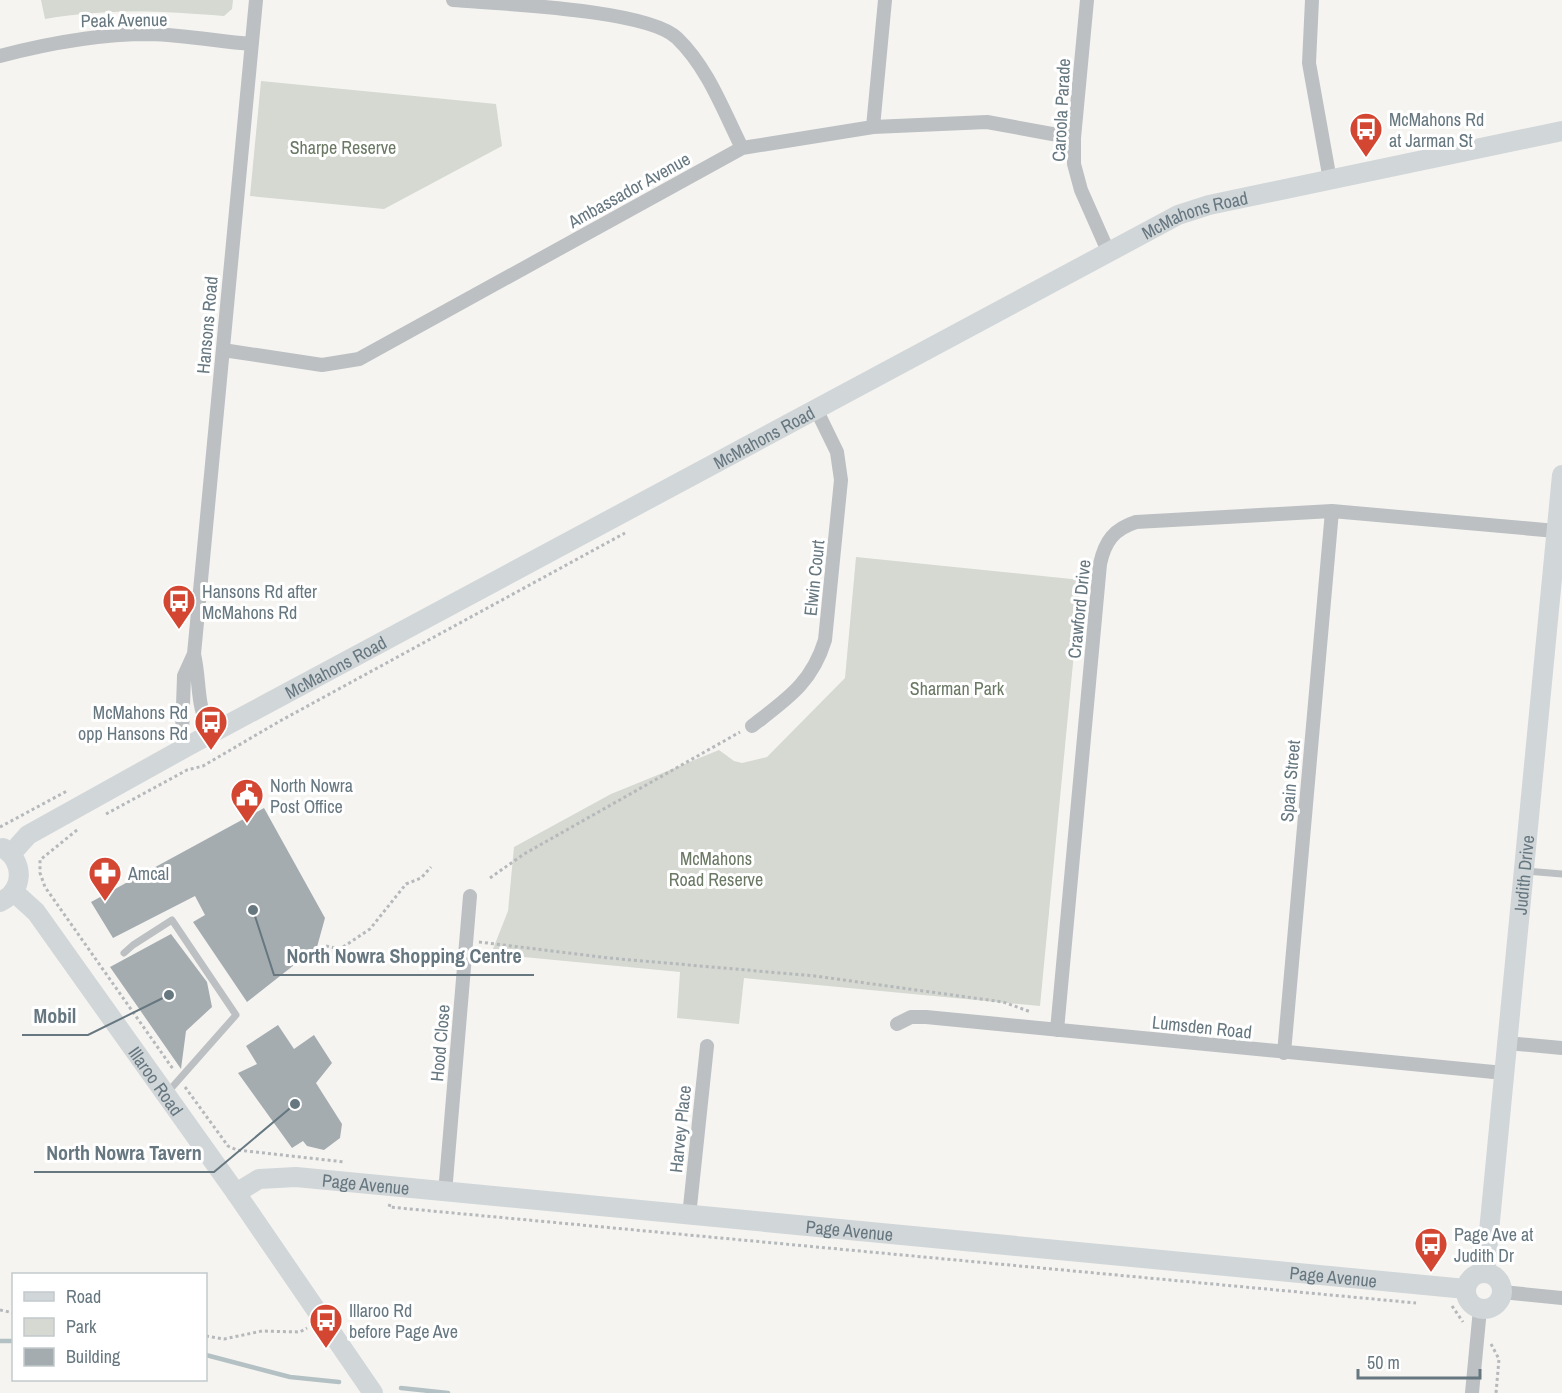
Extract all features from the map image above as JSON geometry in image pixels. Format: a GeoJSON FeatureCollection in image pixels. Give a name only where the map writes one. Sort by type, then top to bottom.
{"type":"FeatureCollection","features":[{"type":"Feature","properties":{"kind":"main road","name":"McMahons Road"},"geometry":{"type":"LineString","coordinates":[[6,850],[28,835],[188,746],[1108,251],[1193,209],[1562,131]]}},
{"type":"Feature","properties":{"kind":"main road","name":"Judith Drive"},"geometry":{"type":"LineString","coordinates":[[1485,1273],[1562,475]]}},
{"type":"Feature","properties":{"kind":"main road"},"geometry":{"type":"LineString","coordinates":[[6,850],[16,861],[20,876],[7,897]]}},
{"type":"Feature","properties":{"kind":"main road","name":"Illaroo Road"},"geometry":{"type":"LineString","coordinates":[[7,897],[36,912],[236,1193],[373,1393]]}},
{"type":"Feature","properties":{"kind":"main road","name":"Page Avenue"},"geometry":{"type":"LineString","coordinates":[[236,1193],[255,1180],[273,1177],[1466,1288]]}},
{"type":"Feature","properties":{"kind":"main road"},"geometry":{"type":"LineString","coordinates":[[1485,1273],[1496,1277],[1502,1292],[1492,1307],[1480,1309],[1468,1299],[1466,1288],[1474,1275],[1485,1273]]}},
{"type":"Feature","properties":{"kind":"street","name":"Hansons Road"},"geometry":{"type":"LineString","coordinates":[[212,734],[198,703],[200,680],[194,654],[255,0]]}},
{"type":"Feature","properties":{"kind":"street"},"geometry":{"type":"LineString","coordinates":[[453,0],[622,16],[675,36],[699,63],[742,148]]}},
{"type":"Feature","properties":{"kind":"street"},"geometry":{"type":"LineString","coordinates":[[873,127],[885,0]]}},
{"type":"Feature","properties":{"kind":"street","name":"Caroola Parade"},"geometry":{"type":"LineString","coordinates":[[1088,0],[1074,138],[1077,179],[1108,251]]}},
{"type":"Feature","properties":{"kind":"street"},"geometry":{"type":"LineString","coordinates":[[1312,0],[1309,63],[1330,180]]}},
{"type":"Feature","properties":{"kind":"street","name":"Peak Avenue"},"geometry":{"type":"LineString","coordinates":[[0,56],[76,39],[151,34],[251,44]]}},
{"type":"Feature","properties":{"kind":"street","name":"Ambassador Avenue"},"geometry":{"type":"LineString","coordinates":[[223,350],[322,364],[359,359],[742,148],[873,127],[987,122],[1074,138]]}},
{"type":"Feature","properties":{"kind":"street","name":"Elwin Court"},"geometry":{"type":"LineString","coordinates":[[752,726],[790,697],[808,678],[819,662],[825,640],[841,480],[837,452],[816,409]]}},
{"type":"Feature","properties":{"kind":"street","name":"Crawford Drive"},"geometry":{"type":"LineString","coordinates":[[1053,1029],[1104,548],[1111,535],[1124,526],[1136,522],[1332,511],[1556,531]]}},
{"type":"Feature","properties":{"kind":"street","name":"Spain Street"},"geometry":{"type":"LineString","coordinates":[[1284,1053],[1332,511]]}},
{"type":"Feature","properties":{"kind":"street","name":"Hansons Road"},"geometry":{"type":"LineString","coordinates":[[188,746],[183,735],[184,676],[194,654]]}},
{"type":"Feature","properties":{"kind":"street","name":"Hood Close"},"geometry":{"type":"LineString","coordinates":[[445,1193],[470,896]]}},
{"type":"Feature","properties":{"kind":"street","name":"Lumsden Road"},"geometry":{"type":"LineString","coordinates":[[897,1024],[911,1017],[926,1017],[1504,1073]]}},
{"type":"Feature","properties":{"kind":"street"},"geometry":{"type":"LineString","coordinates":[[1507,1043],[1562,1048]]}},
{"type":"Feature","properties":{"kind":"street","name":"Harvey Place"},"geometry":{"type":"LineString","coordinates":[[689,1216],[707,1046]]}},
{"type":"Feature","properties":{"kind":"street"},"geometry":{"type":"LineString","coordinates":[[1502,1292],[1562,1298]]}},
{"type":"Feature","properties":{"kind":"street"},"geometry":{"type":"LineString","coordinates":[[1472,1393],[1480,1309]]}},
{"type":"Feature","properties":{"kind":"lane"},"geometry":{"type":"LineString","coordinates":[[1523,870],[1562,874]]}},
{"type":"Feature","properties":{"kind":"lane"},"geometry":{"type":"LineString","coordinates":[[124,953],[172,920],[236,1015],[166,1095]]}},
{"type":"Feature","properties":{"kind":"path"},"geometry":{"type":"LineString","coordinates":[[97,819],[187,770],[203,766],[280,721],[627,532]]}},
{"type":"Feature","properties":{"kind":"path"},"geometry":{"type":"LineString","coordinates":[[490,878],[533,849],[752,726]]}},
{"type":"Feature","properties":{"kind":"path"},"geometry":{"type":"LineString","coordinates":[[43,854],[87,824]]}},
{"type":"Feature","properties":{"kind":"path"},"geometry":{"type":"LineString","coordinates":[[0,827],[4,825]]}},
{"type":"Feature","properties":{"kind":"path"},"geometry":{"type":"LineString","coordinates":[[326,946],[340,950],[370,929],[406,884],[421,878],[431,867]]}},
{"type":"Feature","properties":{"kind":"path"},"geometry":{"type":"LineString","coordinates":[[466,940],[609,958],[815,976],[1003,1002],[1037,1015],[1053,1029]]}},
{"type":"Feature","properties":{"kind":"path"},"geometry":{"type":"LineString","coordinates":[[389,1207],[1418,1303]]}},
{"type":"Feature","properties":{"kind":"path"},"geometry":{"type":"LineString","coordinates":[[1449,1304],[1462,1318],[1464,1333]]}},
{"type":"Feature","properties":{"kind":"path"},"geometry":{"type":"LineString","coordinates":[[207,1336],[224,1339],[262,1331],[300,1332],[307,1328]]}},
{"type":"Feature","properties":{"kind":"path"},"geometry":{"type":"LineString","coordinates":[[1489,1335],[1499,1359],[1496,1393]]}},
{"type":"Feature","properties":{"kind":"green space"},"geometry":{"type":"Polygon","coordinates":[[[41,0],[233,0],[232,9],[224,16],[134,12],[91,13],[45,19],[41,0]]]}},
{"type":"Feature","properties":{"kind":"green space","name":"Sharpe Reserve"},"geometry":{"type":"Polygon","coordinates":[[[261,81],[496,104],[502,146],[384,209],[250,196],[261,81]]]}},
{"type":"Feature","properties":{"kind":"green space"},"geometry":{"type":"Polygon","coordinates":[[[856,557],[1081,580],[1040,1006],[744,978],[739,1024],[677,1018],[680,972],[491,954],[508,911],[514,847],[611,794],[719,750],[734,761],[742,763],[767,757],[845,678],[856,557]]]}},
{"type":"Feature","properties":{"kind":"building"},"geometry":{"type":"Polygon","coordinates":[[[264,808],[325,918],[317,947],[247,1002],[193,922],[205,915],[195,896],[113,938],[91,902],[264,808]]]}},
{"type":"Feature","properties":{"kind":"building"},"geometry":{"type":"Polygon","coordinates":[[[171,934],[207,982],[212,1007],[186,1031],[181,1069],[110,967],[171,934]]]}},
{"type":"Feature","properties":{"kind":"building"},"geometry":{"type":"Polygon","coordinates":[[[278,1025],[294,1049],[314,1035],[332,1063],[316,1083],[342,1124],[340,1138],[324,1150],[307,1146],[303,1141],[292,1148],[238,1073],[257,1064],[246,1046],[278,1025]]]}},
{"type":"Feature","properties":{"kind":"waterway"},"geometry":{"type":"LineString","coordinates":[[0,1341],[12,1341]]}},
{"type":"Feature","properties":{"kind":"waterway"},"geometry":{"type":"LineString","coordinates":[[207,1355],[290,1377],[339,1382]]}},
{"type":"Feature","properties":{"kind":"waterway"},"geometry":{"type":"LineString","coordinates":[[401,1388],[448,1393]]}},
{"type":"Feature","properties":{"kind":"place","name":"McMahons Rd at Jarman St"},"geometry":{"type":"Point","coordinates":[1366,158]}},
{"type":"Feature","properties":{"kind":"place","name":"Hansons Rd after McMahons Rd"},"geometry":{"type":"Point","coordinates":[179,630]}},
{"type":"Feature","properties":{"kind":"place","name":"McMahons Rd opp Hansons Rd"},"geometry":{"type":"Point","coordinates":[211,751]}},
{"type":"Feature","properties":{"kind":"place","name":"North Nowra Post Office"},"geometry":{"type":"Point","coordinates":[247,824]}},
{"type":"Feature","properties":{"kind":"place","name":"Amcal"},"geometry":{"type":"Point","coordinates":[105,902]}},
{"type":"Feature","properties":{"kind":"place","name":"North Nowra Shopping Centre"},"geometry":{"type":"Point","coordinates":[253,910]}},
{"type":"Feature","properties":{"kind":"place","name":"Mobil"},"geometry":{"type":"Point","coordinates":[169,995]}},
{"type":"Feature","properties":{"kind":"place","name":"North Nowra Tavern"},"geometry":{"type":"Point","coordinates":[295,1104]}},
{"type":"Feature","properties":{"kind":"place","name":"Page Ave at Judith Dr"},"geometry":{"type":"Point","coordinates":[1431,1273]}},
{"type":"Feature","properties":{"kind":"place","name":"Illaroo Rd before Page Ave"},"geometry":{"type":"Point","coordinates":[326,1349]}},
{"type":"Feature","properties":{"kind":"park label","name":"Sharman Park"},"geometry":{"type":"Point","coordinates":[957,688]}},
{"type":"Feature","properties":{"kind":"park label","name":"McMahons Road Reserve"},"geometry":{"type":"Point","coordinates":[716,868]}}]}
